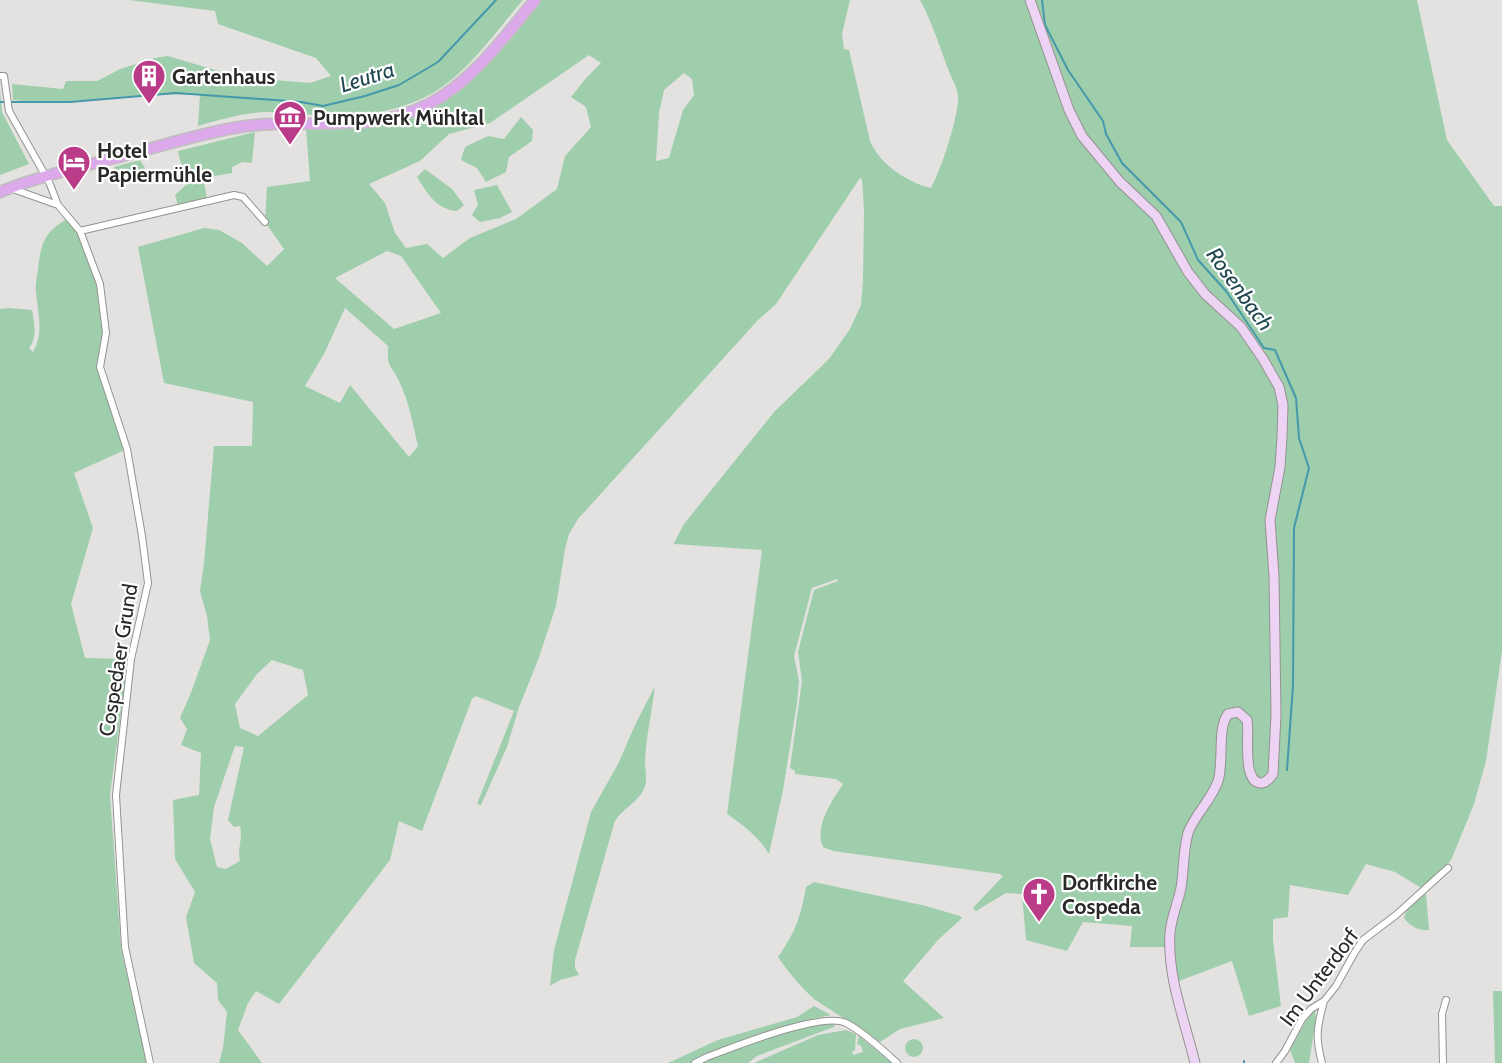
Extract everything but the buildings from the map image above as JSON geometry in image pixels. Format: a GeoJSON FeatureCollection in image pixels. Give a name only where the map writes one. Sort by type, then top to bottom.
{"type":"FeatureCollection","features":[{"type":"Feature","properties":{"kind":"main road"},"geometry":{"type":"LineString","coordinates":[[5,190],[97,163],[237,128],[276,124],[344,124],[382,120],[405,114],[442,96],[474,70],[535,0]]}},
{"type":"Feature","properties":{"kind":"street"},"geometry":{"type":"LineString","coordinates":[[1030,0],[1069,110],[1082,136],[1120,182],[1156,216],[1180,260],[1198,285],[1246,334],[1278,384],[1283,405],[1280,467],[1270,520],[1274,576],[1276,715],[1273,774],[1263,783],[1252,778],[1248,764],[1247,720],[1238,712],[1228,714],[1224,721],[1218,781],[1212,795],[1190,829],[1186,842],[1181,886],[1170,933],[1174,975],[1195,1063]]}},
{"type":"Feature","properties":{"kind":"street","name":"Cospedaer Grund"},"geometry":{"type":"LineString","coordinates":[[0,76],[4,76],[9,111],[46,177],[58,206],[80,231],[100,284],[105,333],[100,367],[127,449],[148,583],[131,659],[116,795],[125,947],[150,1063]]}},
{"type":"Feature","properties":{"kind":"street","name":"Cospedaer Grund"},"geometry":{"type":"LineString","coordinates":[[5,190],[58,206]]}},
{"type":"Feature","properties":{"kind":"street"},"geometry":{"type":"LineString","coordinates":[[80,231],[234,195],[243,196],[265,222]]}},
{"type":"Feature","properties":{"kind":"street","name":"Im Unterdorf"},"geometry":{"type":"LineString","coordinates":[[1276,1063],[1302,1019],[1311,1009],[1324,1001],[1336,986],[1363,940],[1396,915],[1448,868]]}},
{"type":"Feature","properties":{"kind":"street"},"geometry":{"type":"LineString","coordinates":[[1443,1063],[1442,1014],[1446,1000]]}},
{"type":"Feature","properties":{"kind":"street"},"geometry":{"type":"LineString","coordinates":[[1322,1063],[1317,1047],[1316,1029],[1324,1001]]}},
{"type":"Feature","properties":{"kind":"street"},"geometry":{"type":"LineString","coordinates":[[695,1063],[794,1027],[834,1021],[845,1022],[897,1063]]}},
{"type":"Feature","properties":{"kind":"green space"},"geometry":{"type":"Polygon","coordinates":[[[129,0],[523,0],[484,48],[451,80],[416,101],[377,113],[338,116],[256,113],[198,126],[200,95],[153,95],[60,102],[13,100],[12,84],[63,89],[66,81],[97,81],[120,69],[168,56],[215,70],[262,79],[310,83],[331,76],[316,58],[218,24],[215,11],[129,0]]]}},
{"type":"Feature","properties":{"kind":"green space"},"geometry":{"type":"Polygon","coordinates":[[[540,0],[850,0],[842,34],[844,49],[849,50],[870,141],[880,157],[895,171],[903,177],[931,188],[949,143],[958,95],[932,25],[920,0],[1417,0],[1447,140],[1494,206],[1502,206],[1502,651],[1486,761],[1474,804],[1452,858],[1446,867],[1423,889],[1395,872],[1366,864],[1348,895],[1290,885],[1288,917],[1273,919],[1273,940],[1281,1006],[1249,1016],[1232,961],[1171,984],[1166,947],[1130,947],[1132,926],[1083,922],[1067,951],[1026,940],[1022,894],[1006,893],[976,911],[973,908],[1003,876],[1000,874],[833,851],[823,847],[822,822],[843,784],[836,779],[795,774],[795,771],[790,768],[802,681],[798,652],[814,590],[838,581],[837,579],[812,588],[794,656],[799,681],[797,703],[783,790],[769,854],[756,837],[727,814],[762,550],[674,543],[684,524],[774,412],[829,359],[850,329],[861,305],[863,281],[864,210],[862,179],[860,178],[776,304],[758,320],[578,519],[569,534],[556,606],[538,660],[519,707],[507,747],[481,805],[477,804],[514,711],[476,696],[472,699],[422,831],[399,821],[390,860],[279,1004],[256,991],[248,1003],[238,1030],[262,1063],[219,1063],[227,1012],[218,1000],[217,983],[194,963],[186,917],[195,892],[175,859],[173,800],[199,795],[201,753],[181,745],[187,729],[180,718],[210,640],[207,616],[200,591],[214,446],[252,446],[253,402],[164,383],[138,247],[204,228],[219,230],[242,243],[267,266],[284,249],[265,222],[267,187],[310,181],[306,128],[427,108],[515,30],[540,0]],[[589,55],[490,123],[449,134],[420,161],[369,184],[385,203],[395,233],[406,248],[427,244],[443,258],[470,238],[516,219],[557,189],[565,156],[591,127],[586,107],[571,97],[601,63],[589,55]],[[684,73],[664,90],[659,113],[656,161],[669,158],[683,110],[694,95],[692,79],[684,73]],[[387,251],[335,278],[394,329],[441,313],[401,256],[387,251]],[[345,308],[325,352],[305,386],[340,403],[350,385],[409,457],[418,446],[405,397],[389,363],[388,346],[345,308]],[[272,660],[257,674],[235,704],[240,728],[258,736],[308,695],[303,670],[272,660]],[[235,746],[214,807],[210,839],[217,867],[226,869],[240,861],[240,826],[234,827],[228,820],[244,747],[235,746]]]}},
{"type":"Feature","properties":{"kind":"green space"},"geometry":{"type":"Polygon","coordinates":[[[0,90],[2,112],[29,164],[0,175],[0,90]]]}},
{"type":"Feature","properties":{"kind":"green space"},"geometry":{"type":"Polygon","coordinates":[[[521,117],[533,130],[532,141],[509,157],[506,172],[486,182],[477,168],[461,160],[465,147],[488,136],[504,139],[521,117]]]}},
{"type":"Feature","properties":{"kind":"green space"},"geometry":{"type":"Polygon","coordinates":[[[255,132],[252,163],[242,162],[232,167],[232,173],[203,178],[207,198],[178,206],[175,195],[186,185],[178,151],[255,132]]]}},
{"type":"Feature","properties":{"kind":"green space"},"geometry":{"type":"Polygon","coordinates":[[[140,160],[145,168],[140,179],[135,182],[128,181],[114,169],[114,167],[140,160]]]}},
{"type":"Feature","properties":{"kind":"green space"},"geometry":{"type":"Polygon","coordinates":[[[425,169],[452,189],[464,205],[457,211],[450,210],[433,200],[417,177],[425,169]]]}},
{"type":"Feature","properties":{"kind":"green space"},"geometry":{"type":"Polygon","coordinates":[[[497,185],[512,212],[500,218],[480,222],[472,215],[478,205],[474,190],[497,185]]]}},
{"type":"Feature","properties":{"kind":"green space"},"geometry":{"type":"Polygon","coordinates":[[[67,219],[80,231],[104,311],[106,333],[100,367],[127,449],[74,473],[93,528],[71,604],[85,658],[128,659],[110,795],[121,948],[147,1063],[0,1063],[0,309],[32,310],[34,334],[29,348],[33,352],[39,330],[36,287],[42,246],[53,229],[67,219]]]}},
{"type":"Feature","properties":{"kind":"green space"},"geometry":{"type":"Polygon","coordinates":[[[655,686],[645,761],[644,789],[614,824],[575,960],[575,968],[579,975],[560,980],[550,986],[554,950],[591,812],[618,764],[655,686]]]}},
{"type":"Feature","properties":{"kind":"green space"},"geometry":{"type":"Polygon","coordinates":[[[814,882],[926,906],[962,918],[938,940],[903,981],[944,1018],[900,1029],[880,1042],[814,999],[804,989],[778,957],[796,924],[806,887],[814,882]]]}},
{"type":"Feature","properties":{"kind":"green space"},"geometry":{"type":"Polygon","coordinates":[[[1426,894],[1429,930],[1421,930],[1404,918],[1412,904],[1426,894]]]}},
{"type":"Feature","properties":{"kind":"green space"},"geometry":{"type":"Polygon","coordinates":[[[1493,991],[1502,991],[1502,1063],[1495,1063],[1493,991]]]}},
{"type":"Feature","properties":{"kind":"green space"},"geometry":{"type":"Polygon","coordinates":[[[814,1006],[831,1015],[751,1038],[691,1063],[668,1063],[718,1040],[797,1017],[814,1006]]]}},
{"type":"Feature","properties":{"kind":"green space"},"geometry":{"type":"Polygon","coordinates":[[[1315,1011],[1316,1019],[1309,1063],[1295,1063],[1290,1050],[1309,1015],[1315,1011]]]}},
{"type":"Feature","properties":{"kind":"green space"},"geometry":{"type":"Polygon","coordinates":[[[835,1022],[834,1027],[757,1056],[748,1063],[702,1063],[767,1037],[835,1022]]]}},
{"type":"Feature","properties":{"kind":"green space"},"geometry":{"type":"Polygon","coordinates":[[[846,1030],[856,1034],[853,1055],[863,1052],[861,1046],[857,1044],[859,1036],[892,1063],[754,1063],[818,1035],[846,1030]]]}},
{"type":"Feature","properties":{"kind":"green space"},"geometry":{"type":"Polygon","coordinates":[[[914,1039],[920,1042],[923,1048],[920,1054],[914,1057],[908,1054],[905,1048],[908,1042],[914,1039]]]}},
{"type":"Feature","properties":{"kind":"waterway","name":"Leutra"},"geometry":{"type":"LineString","coordinates":[[0,102],[70,102],[176,93],[301,102],[323,106],[399,85],[438,62],[496,0]]}},
{"type":"Feature","properties":{"kind":"waterway","name":"Rosenbach"},"geometry":{"type":"LineString","coordinates":[[1042,0],[1045,25],[1068,70],[1103,121],[1106,134],[1122,163],[1181,222],[1198,260],[1226,291],[1264,348],[1275,350],[1296,398],[1299,438],[1309,468],[1294,528],[1293,685],[1287,770]]}},
{"type":"Feature","properties":{"kind":"place","name":"Gartenhaus"},"geometry":{"type":"Point","coordinates":[149,105]}},
{"type":"Feature","properties":{"kind":"place","name":"Pumpwerk Mühltal"},"geometry":{"type":"Point","coordinates":[290,146]}},
{"type":"Feature","properties":{"kind":"place","name":"Hotel Papiermühle"},"geometry":{"type":"Point","coordinates":[74,191]}},
{"type":"Feature","properties":{"kind":"place","name":"Dorfkirche Cospeda"},"geometry":{"type":"Point","coordinates":[1039,923]}}]}
